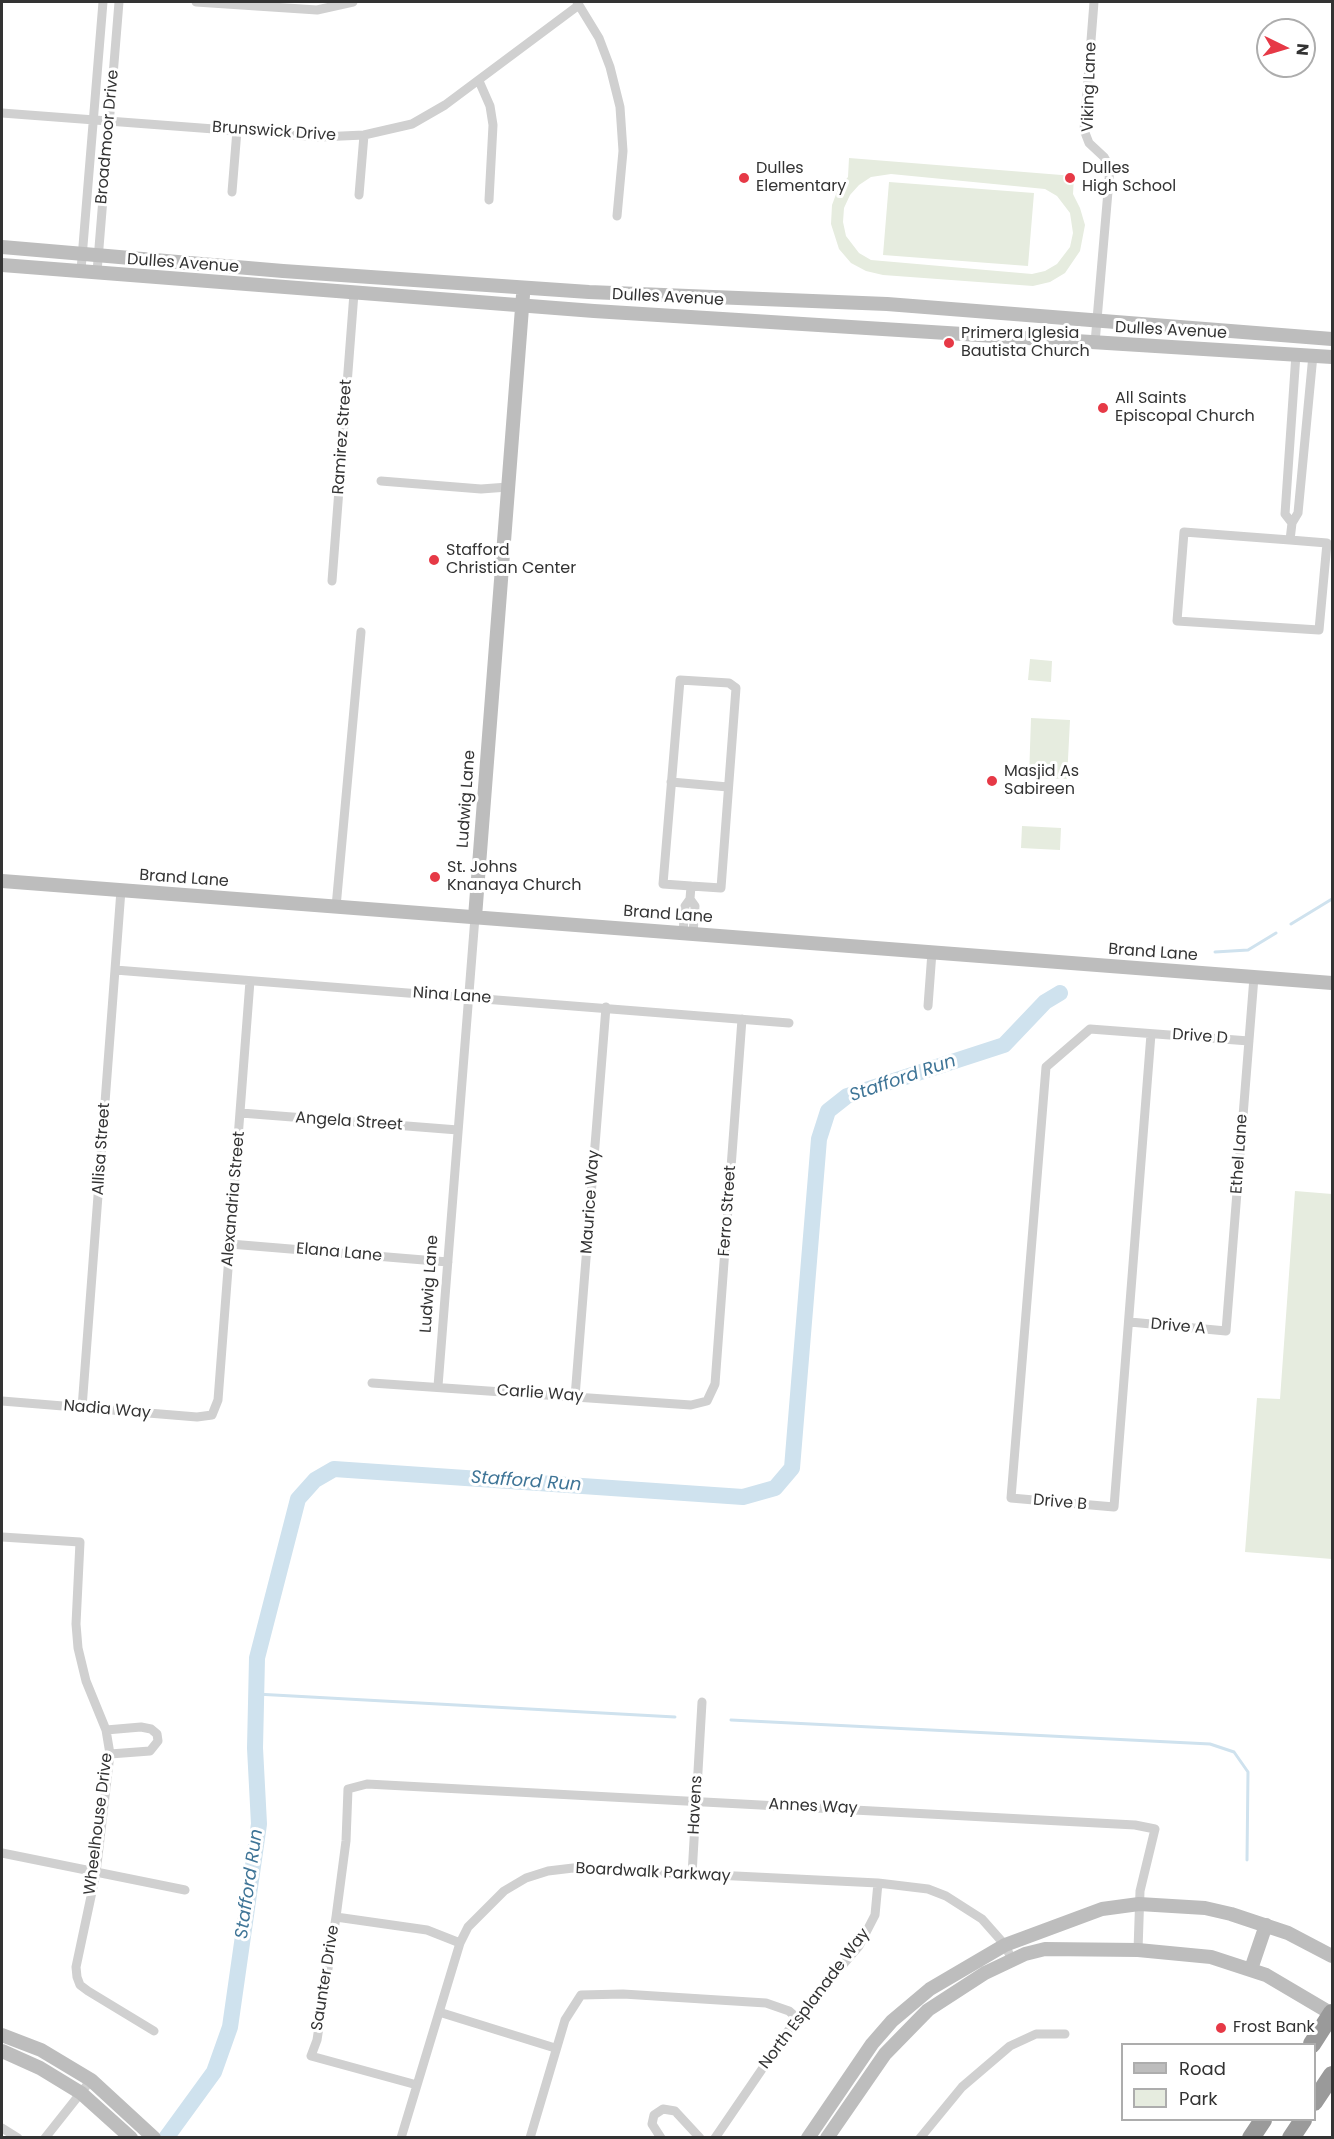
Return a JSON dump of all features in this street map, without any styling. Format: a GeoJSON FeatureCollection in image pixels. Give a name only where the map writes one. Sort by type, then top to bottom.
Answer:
{"type":"FeatureCollection","features":[{"type":"Feature","properties":{"kind":"highway"},"geometry":{"type":"LineString","coordinates":[[1313,2043],[1332,2014]]}},
{"type":"Feature","properties":{"kind":"highway"},"geometry":{"type":"LineString","coordinates":[[1316,2099],[1332,2075]]}},
{"type":"Feature","properties":{"kind":"highway"},"geometry":{"type":"LineString","coordinates":[[1251,2138],[1262,2121]]}},
{"type":"Feature","properties":{"kind":"highway"},"geometry":{"type":"LineString","coordinates":[[1291,2138],[1302,2121]]}},
{"type":"Feature","properties":{"kind":"street","name":"Broadmoor Drive"},"geometry":{"type":"LineString","coordinates":[[81,270],[103,2]]}},
{"type":"Feature","properties":{"kind":"street","name":"Broadmoor Drive"},"geometry":{"type":"LineString","coordinates":[[97,272],[119,2]]}},
{"type":"Feature","properties":{"kind":"street"},"geometry":{"type":"LineString","coordinates":[[196,2],[317,10],[353,2]]}},
{"type":"Feature","properties":{"kind":"street","name":"Viking Lane"},"geometry":{"type":"LineString","coordinates":[[1094,2],[1084,130],[1089,143],[1104,157],[1110,168],[1095,343]]}},
{"type":"Feature","properties":{"kind":"street","name":"Brunswick Drive"},"geometry":{"type":"LineString","coordinates":[[2,113],[320,137],[364,135],[412,124],[445,105],[578,3]]}},
{"type":"Feature","properties":{"kind":"street"},"geometry":{"type":"LineString","coordinates":[[578,3],[599,38],[610,67],[620,107],[623,151],[616,216]]}},
{"type":"Feature","properties":{"kind":"street"},"geometry":{"type":"LineString","coordinates":[[479,81],[490,106],[493,125],[489,200]]}},
{"type":"Feature","properties":{"kind":"street"},"geometry":{"type":"LineString","coordinates":[[232,192],[237,130]]}},
{"type":"Feature","properties":{"kind":"street"},"geometry":{"type":"LineString","coordinates":[[359,195],[364,135]]}},
{"type":"Feature","properties":{"kind":"street","name":"Dulles Avenue"},"geometry":{"type":"LineString","coordinates":[[2,247],[283,271],[622,294],[790,298],[1332,339]]}},
{"type":"Feature","properties":{"kind":"street","name":"Dulles Avenue"},"geometry":{"type":"LineString","coordinates":[[2,264],[282,288],[1332,357]]}},
{"type":"Feature","properties":{"kind":"street"},"geometry":{"type":"LineString","coordinates":[[282,288],[283,271]]}},
{"type":"Feature","properties":{"kind":"street","name":"Ludwig Lane"},"geometry":{"type":"LineString","coordinates":[[438,1386],[524,287]]}},
{"type":"Feature","properties":{"kind":"street","name":"Ramirez Street"},"geometry":{"type":"LineString","coordinates":[[332,581],[354,293]]}},
{"type":"Feature","properties":{"kind":"street"},"geometry":{"type":"LineString","coordinates":[[1292,523],[1284,514],[1296,354]]}},
{"type":"Feature","properties":{"kind":"street"},"geometry":{"type":"LineString","coordinates":[[1290,540],[1292,523],[1298,513],[1313,355]]}},
{"type":"Feature","properties":{"kind":"street"},"geometry":{"type":"LineString","coordinates":[[381,481],[481,489],[508,486]]}},
{"type":"Feature","properties":{"kind":"street"},"geometry":{"type":"LineString","coordinates":[[1184,532],[1290,540],[1327,543],[1319,630],[1177,621],[1184,532]]}},
{"type":"Feature","properties":{"kind":"street"},"geometry":{"type":"LineString","coordinates":[[336,907],[361,632]]}},
{"type":"Feature","properties":{"kind":"street"},"geometry":{"type":"LineString","coordinates":[[680,680],[729,683],[736,688],[728,787],[721,888],[663,884],[680,680]]}},
{"type":"Feature","properties":{"kind":"street"},"geometry":{"type":"LineString","coordinates":[[671,782],[728,787]]}},
{"type":"Feature","properties":{"kind":"street","name":"Brand Lane"},"geometry":{"type":"LineString","coordinates":[[2,881],[1332,983]]}},
{"type":"Feature","properties":{"kind":"street"},"geometry":{"type":"LineString","coordinates":[[688,934],[685,906],[690,899],[691,886]]}},
{"type":"Feature","properties":{"kind":"street","name":"Allisa Street"},"geometry":{"type":"LineString","coordinates":[[82,1408],[121,890]]}},
{"type":"Feature","properties":{"kind":"street"},"geometry":{"type":"LineString","coordinates":[[928,1006],[932,952]]}},
{"type":"Feature","properties":{"kind":"street","name":"Nina Lane"},"geometry":{"type":"LineString","coordinates":[[115,970],[789,1023]]}},
{"type":"Feature","properties":{"kind":"street","name":"Ethel Lane"},"geometry":{"type":"LineString","coordinates":[[1226,1331],[1254,977]]}},
{"type":"Feature","properties":{"kind":"street","name":"Alexandria Street"},"geometry":{"type":"LineString","coordinates":[[212,1415],[218,1400],[250,981]]}},
{"type":"Feature","properties":{"kind":"street","name":"Maurice Way"},"geometry":{"type":"LineString","coordinates":[[575,1396],[606,1007]]}},
{"type":"Feature","properties":{"kind":"street","name":"Ferro Street"},"geometry":{"type":"LineString","coordinates":[[707,1401],[715,1384],[742,1019]]}},
{"type":"Feature","properties":{"kind":"street","name":"Drive B"},"geometry":{"type":"LineString","coordinates":[[1090,1029],[1151,1034],[1114,1508],[1011,1498],[1046,1067],[1090,1029]]}},
{"type":"Feature","properties":{"kind":"street","name":"Drive D"},"geometry":{"type":"LineString","coordinates":[[1151,1034],[1248,1041]]}},
{"type":"Feature","properties":{"kind":"street","name":"Angela Street"},"geometry":{"type":"LineString","coordinates":[[241,1113],[458,1130]]}},
{"type":"Feature","properties":{"kind":"street","name":"Elana Lane"},"geometry":{"type":"LineString","coordinates":[[230,1244],[448,1262]]}},
{"type":"Feature","properties":{"kind":"street","name":"Drive A"},"geometry":{"type":"LineString","coordinates":[[1130,1322],[1226,1331]]}},
{"type":"Feature","properties":{"kind":"street","name":"Carlie Way"},"geometry":{"type":"LineString","coordinates":[[372,1383],[691,1405],[707,1401]]}},
{"type":"Feature","properties":{"kind":"street","name":"Nadia Way"},"geometry":{"type":"LineString","coordinates":[[2,1401],[197,1417],[212,1415]]}},
{"type":"Feature","properties":{"kind":"street","name":"Wheelhouse Drive"},"geometry":{"type":"LineString","coordinates":[[2,1537],[80,1542],[78,1648],[86,1681],[106,1730],[110,1754],[96,1873],[76,1967],[77,1977],[80,1985],[88,1991],[154,2031]]}},
{"type":"Feature","properties":{"kind":"street","name":"Havens"},"geometry":{"type":"LineString","coordinates":[[692,1875],[702,1702]]}},
{"type":"Feature","properties":{"kind":"street"},"geometry":{"type":"LineString","coordinates":[[106,1730],[141,1727],[151,1729],[157,1734],[158,1741],[150,1751],[110,1754]]}},
{"type":"Feature","properties":{"kind":"street","name":"Annes Way"},"geometry":{"type":"LineString","coordinates":[[348,1789],[367,1784],[1123,1824],[1155,1829],[1139,1904],[1138,1950]]}},
{"type":"Feature","properties":{"kind":"street","name":"Saunter Drive"},"geometry":{"type":"LineString","coordinates":[[348,1789],[346,1842],[336,1917],[317,2040],[311,2056],[417,2085]]}},
{"type":"Feature","properties":{"kind":"street"},"geometry":{"type":"LineString","coordinates":[[2,1853],[185,1890]]}},
{"type":"Feature","properties":{"kind":"street","name":"Boardwalk Parkway"},"geometry":{"type":"LineString","coordinates":[[401,2138],[460,1943],[476,1918],[504,1891],[526,1878],[548,1871],[573,1868],[878,1884],[928,1889],[946,1896],[982,1919],[1005,1945],[1012,1960]]}},
{"type":"Feature","properties":{"kind":"street","name":"North Esplanade Way"},"geometry":{"type":"LineString","coordinates":[[715,2138],[797,2019],[859,1946],[875,1915],[878,1884]]}},
{"type":"Feature","properties":{"kind":"street"},"geometry":{"type":"LineString","coordinates":[[808,2138],[857,2064],[892,2021],[930,1989],[1005,1945],[1102,1909],[1139,1904],[1205,1908],[1266,1925],[1332,1956]]}},
{"type":"Feature","properties":{"kind":"street"},"geometry":{"type":"LineString","coordinates":[[336,1917],[427,1930],[460,1943]]}},
{"type":"Feature","properties":{"kind":"street"},"geometry":{"type":"LineString","coordinates":[[1251,1969],[1266,1925]]}},
{"type":"Feature","properties":{"kind":"street"},"geometry":{"type":"LineString","coordinates":[[817,2125],[831,2136],[867,2077],[905,2031],[953,1992],[1012,1960],[1045,1949],[1138,1950],[1211,1957],[1251,1969],[1290,1986],[1332,2014]]}},
{"type":"Feature","properties":{"kind":"street"},"geometry":{"type":"LineString","coordinates":[[530,2138],[564,2020],[581,1995],[623,1994],[766,2003],[789,2011],[797,2019]]}},
{"type":"Feature","properties":{"kind":"street"},"geometry":{"type":"LineString","coordinates":[[439,2012],[555,2048]]}},
{"type":"Feature","properties":{"kind":"street"},"geometry":{"type":"LineString","coordinates":[[926,2136],[962,2087],[1010,2046],[1036,2034],[1065,2034]]}},
{"type":"Feature","properties":{"kind":"street"},"geometry":{"type":"LineString","coordinates":[[2,2035],[41,2050],[91,2080],[153,2138]]}},
{"type":"Feature","properties":{"kind":"street"},"geometry":{"type":"LineString","coordinates":[[2,2051],[40,2068],[81,2093],[131,2138]]}},
{"type":"Feature","properties":{"kind":"street"},"geometry":{"type":"LineString","coordinates":[[45,2138],[91,2080]]}},
{"type":"Feature","properties":{"kind":"street"},"geometry":{"type":"LineString","coordinates":[[661,2138],[652,2124],[654,2115],[663,2109],[675,2111],[700,2138]]}},
{"type":"Feature","properties":{"kind":"street"},"geometry":{"type":"LineString","coordinates":[[2,2128],[18,2138]]}},
{"type":"Feature","properties":{"kind":"green space"},"geometry":{"type":"Polygon","coordinates":[[[849,158],[1074,176],[1073,194],[1085,225],[1080,251],[1065,273],[1050,282],[1033,286],[883,275],[866,271],[851,263],[839,249],[831,224],[832,205],[838,189],[848,177],[849,158]],[[891,174],[871,177],[850,195],[844,208],[843,222],[846,236],[859,253],[871,260],[1032,274],[1045,271],[1057,264],[1070,247],[1073,233],[1070,213],[1057,196],[1045,189],[891,174]]]}},
{"type":"Feature","properties":{"kind":"green space"},"geometry":{"type":"Polygon","coordinates":[[[889,182],[1034,193],[1028,266],[883,255],[889,182]]]}},
{"type":"Feature","properties":{"kind":"green space"},"geometry":{"type":"Polygon","coordinates":[[[1030,659],[1052,661],[1051,682],[1028,680],[1030,659]]]}},
{"type":"Feature","properties":{"kind":"green space"},"geometry":{"type":"Polygon","coordinates":[[[1031,718],[1070,720],[1067,779],[1029,778],[1031,718]]]}},
{"type":"Feature","properties":{"kind":"green space"},"geometry":{"type":"Polygon","coordinates":[[[1022,826],[1061,828],[1060,850],[1021,848],[1022,826]]]}},
{"type":"Feature","properties":{"kind":"green space"},"geometry":{"type":"Polygon","coordinates":[[[1295,1191],[1332,1194],[1332,1559],[1245,1552],[1257,1398],[1280,1399],[1295,1191]]]}},
{"type":"Feature","properties":{"kind":"waterway","name":"Stafford Run"},"geometry":{"type":"LineString","coordinates":[[1291,924],[1332,899]]}},
{"type":"Feature","properties":{"kind":"waterway","name":"Stafford Run"},"geometry":{"type":"LineString","coordinates":[[1215,952],[1248,950],[1276,933]]}},
{"type":"Feature","properties":{"kind":"waterway","name":"Stafford Run"},"geometry":{"type":"LineString","coordinates":[[166,2138],[214,2072],[230,2027],[259,1824],[255,1748],[257,1658],[298,1499],[315,1480],[334,1469],[743,1497],[775,1488],[792,1468],[819,1139],[828,1111],[847,1096],[1004,1045],[1045,1002],[1060,993]]}},
{"type":"Feature","properties":{"kind":"waterway"},"geometry":{"type":"LineString","coordinates":[[256,1694],[675,1717]]}},
{"type":"Feature","properties":{"kind":"waterway"},"geometry":{"type":"LineString","coordinates":[[731,1720],[1210,1744],[1234,1752],[1248,1772],[1247,1860]]}},
{"type":"Feature","properties":{"kind":"place","name":"Dulles Elementary"},"geometry":{"type":"Point","coordinates":[744,178]}},
{"type":"Feature","properties":{"kind":"place","name":"Dulles High School"},"geometry":{"type":"Point","coordinates":[1070,178]}},
{"type":"Feature","properties":{"kind":"place","name":"Primera Iglesia Bautista Church"},"geometry":{"type":"Point","coordinates":[949,343]}},
{"type":"Feature","properties":{"kind":"place","name":"All Saints Episcopal Church"},"geometry":{"type":"Point","coordinates":[1103,408]}},
{"type":"Feature","properties":{"kind":"place","name":"Stafford Christian Center"},"geometry":{"type":"Point","coordinates":[434,560]}},
{"type":"Feature","properties":{"kind":"place","name":"Masjid As Sabireen"},"geometry":{"type":"Point","coordinates":[992,781]}},
{"type":"Feature","properties":{"kind":"place","name":"St. Johns Knanaya Church"},"geometry":{"type":"Point","coordinates":[435,877]}},
{"type":"Feature","properties":{"kind":"place","name":"Frost Bank"},"geometry":{"type":"Point","coordinates":[1221,2028]}}]}
